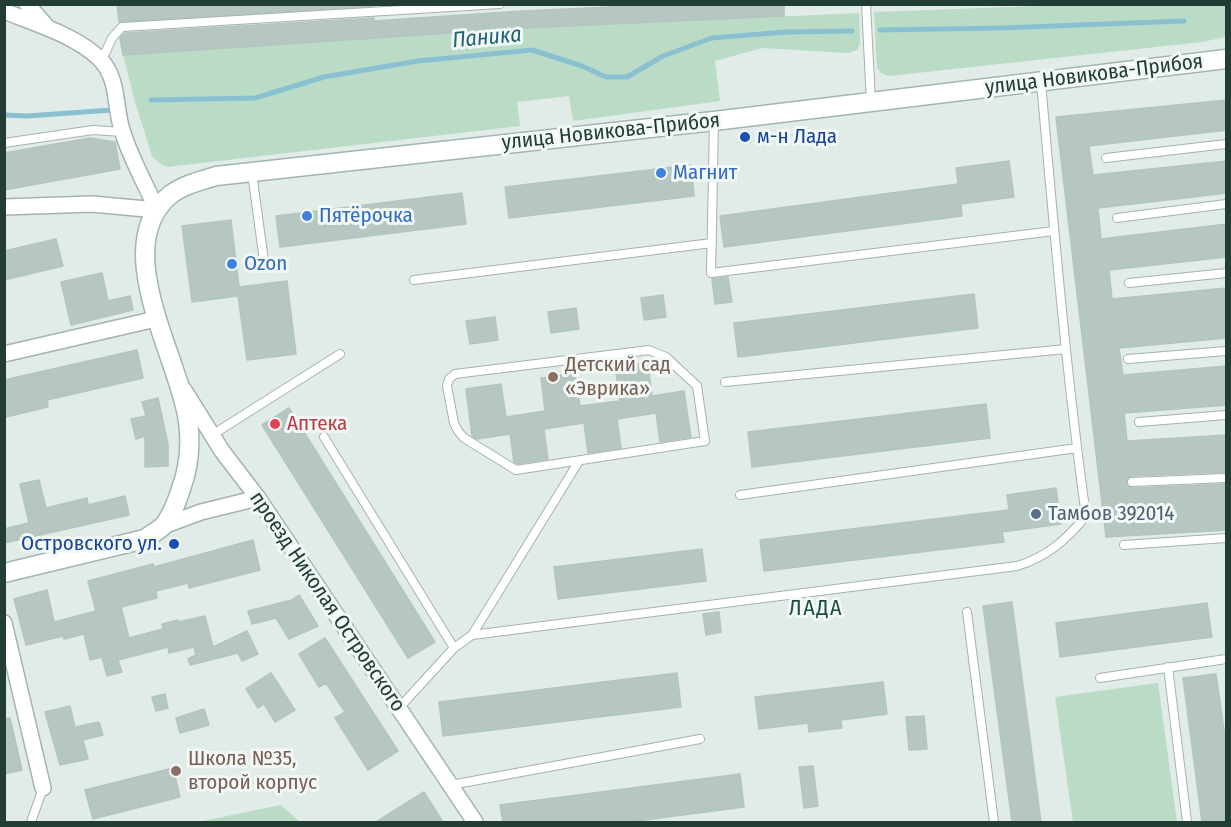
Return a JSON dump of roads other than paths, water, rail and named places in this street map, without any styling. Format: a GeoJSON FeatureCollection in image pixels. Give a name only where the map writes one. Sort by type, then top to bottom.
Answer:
{"type":"FeatureCollection","features":[{"type":"Feature","properties":{"kind":"street"},"geometry":{"type":"LineString","coordinates":[[27,4],[49,29]]}},
{"type":"Feature","properties":{"kind":"street"},"geometry":{"type":"LineString","coordinates":[[4,11],[49,29],[90,51],[102,61],[112,78],[118,100],[122,132],[157,210],[148,231],[144,267],[156,319],[179,381],[188,421],[189,451],[186,477],[177,501],[163,526]]}},
{"type":"Feature","properties":{"kind":"street","name":"улица Новикова-Прибоя"},"geometry":{"type":"LineString","coordinates":[[157,210],[169,196],[183,187],[216,176],[714,121],[1227,59]]}},
{"type":"Feature","properties":{"kind":"street"},"geometry":{"type":"LineString","coordinates":[[4,207],[92,204],[157,210]]}},
{"type":"Feature","properties":{"kind":"street"},"geometry":{"type":"LineString","coordinates":[[4,354],[156,319]]}},
{"type":"Feature","properties":{"kind":"street","name":"проезд Николая Островского"},"geometry":{"type":"LineString","coordinates":[[179,381],[212,435],[258,498],[476,822]]}},
{"type":"Feature","properties":{"kind":"street"},"geometry":{"type":"LineString","coordinates":[[4,573],[145,539],[163,526],[201,512],[258,498]]}},
{"type":"Feature","properties":{"kind":"street"},"geometry":{"type":"LineString","coordinates":[[4,623],[43,788]]}},
{"type":"Feature","properties":{"kind":"lane"},"geometry":{"type":"LineString","coordinates":[[102,61],[112,38],[122,27],[500,4]]}},
{"type":"Feature","properties":{"kind":"lane"},"geometry":{"type":"LineString","coordinates":[[866,4],[871,102]]}},
{"type":"Feature","properties":{"kind":"lane"},"geometry":{"type":"LineString","coordinates":[[472,635],[1025,564],[1044,555],[1068,538],[1086,516],[1066,349],[1040,81]]}},
{"type":"Feature","properties":{"kind":"lane"},"geometry":{"type":"LineString","coordinates":[[714,121],[711,273],[1054,231]]}},
{"type":"Feature","properties":{"kind":"lane"},"geometry":{"type":"LineString","coordinates":[[4,143],[93,130],[122,132]]}},
{"type":"Feature","properties":{"kind":"lane"},"geometry":{"type":"LineString","coordinates":[[1106,158],[1227,144]]}},
{"type":"Feature","properties":{"kind":"lane"},"geometry":{"type":"LineString","coordinates":[[251,172],[264,261]]}},
{"type":"Feature","properties":{"kind":"lane"},"geometry":{"type":"LineString","coordinates":[[1117,218],[1227,204]]}},
{"type":"Feature","properties":{"kind":"lane"},"geometry":{"type":"LineString","coordinates":[[414,280],[712,243]]}},
{"type":"Feature","properties":{"kind":"lane"},"geometry":{"type":"LineString","coordinates":[[1129,283],[1227,273]]}},
{"type":"Feature","properties":{"kind":"lane"},"geometry":{"type":"LineString","coordinates":[[725,382],[1066,349]]}},
{"type":"Feature","properties":{"kind":"lane"},"geometry":{"type":"LineString","coordinates":[[399,708],[454,648],[472,635],[579,461],[705,441],[697,386],[666,357],[649,350],[455,374],[449,380],[447,386],[454,423],[464,438],[516,470],[579,461]]}},
{"type":"Feature","properties":{"kind":"lane"},"geometry":{"type":"LineString","coordinates":[[1128,359],[1227,351]]}},
{"type":"Feature","properties":{"kind":"lane"},"geometry":{"type":"LineString","coordinates":[[212,435],[340,354]]}},
{"type":"Feature","properties":{"kind":"lane"},"geometry":{"type":"LineString","coordinates":[[1139,423],[1227,415]]}},
{"type":"Feature","properties":{"kind":"lane"},"geometry":{"type":"LineString","coordinates":[[324,437],[454,648]]}},
{"type":"Feature","properties":{"kind":"lane"},"geometry":{"type":"LineString","coordinates":[[740,495],[1077,448]]}},
{"type":"Feature","properties":{"kind":"lane"},"geometry":{"type":"LineString","coordinates":[[1132,482],[1227,477]]}},
{"type":"Feature","properties":{"kind":"lane"},"geometry":{"type":"LineString","coordinates":[[1124,545],[1227,538]]}},
{"type":"Feature","properties":{"kind":"lane"},"geometry":{"type":"LineString","coordinates":[[967,612],[994,822]]}},
{"type":"Feature","properties":{"kind":"lane"},"geometry":{"type":"LineString","coordinates":[[1100,678],[1227,659]]}},
{"type":"Feature","properties":{"kind":"lane"},"geometry":{"type":"LineString","coordinates":[[1168,667],[1187,822]]}},
{"type":"Feature","properties":{"kind":"lane"},"geometry":{"type":"LineString","coordinates":[[452,785],[700,739]]}},
{"type":"Feature","properties":{"kind":"lane"},"geometry":{"type":"LineString","coordinates":[[31,822],[43,788]]}},
{"type":"Feature","properties":{"kind":"waterway","name":"Паника"},"geometry":{"type":"LineString","coordinates":[[880,30],[1184,21]]}},
{"type":"Feature","properties":{"kind":"waterway","name":"Паника"},"geometry":{"type":"LineString","coordinates":[[151,100],[255,98],[324,77],[418,61],[532,50],[582,66],[606,77],[627,77],[663,56],[712,38],[786,32],[852,31]]}},
{"type":"Feature","properties":{"kind":"waterway","name":"Паника"},"geometry":{"type":"LineString","coordinates":[[4,115],[27,116],[112,110]]}},
{"type":"Feature","properties":{"kind":"place","name":"м-н Лада"},"geometry":{"type":"Point","coordinates":[745,137]}},
{"type":"Feature","properties":{"kind":"place","name":"Магнит"},"geometry":{"type":"Point","coordinates":[661,173]}},
{"type":"Feature","properties":{"kind":"place","name":"Пятёрочка"},"geometry":{"type":"Point","coordinates":[307,216]}},
{"type":"Feature","properties":{"kind":"place","name":"Ozon"},"geometry":{"type":"Point","coordinates":[232,264]}},
{"type":"Feature","properties":{"kind":"place","name":"Детский сад «Эврика»"},"geometry":{"type":"Point","coordinates":[553,377]}},
{"type":"Feature","properties":{"kind":"place","name":"Аптека"},"geometry":{"type":"Point","coordinates":[275,424]}},
{"type":"Feature","properties":{"kind":"place","name":"Тамбов 392014"},"geometry":{"type":"Point","coordinates":[1036,514]}},
{"type":"Feature","properties":{"kind":"place","name":"Островского ул."},"geometry":{"type":"Point","coordinates":[174,544]}},
{"type":"Feature","properties":{"kind":"place","name":"Школа №35, второй корпус"},"geometry":{"type":"Point","coordinates":[176,771]}},
{"type":"Feature","properties":{"kind":"district","name":"ЛАДА"},"geometry":{"type":"Point","coordinates":[816,609]}}]}
